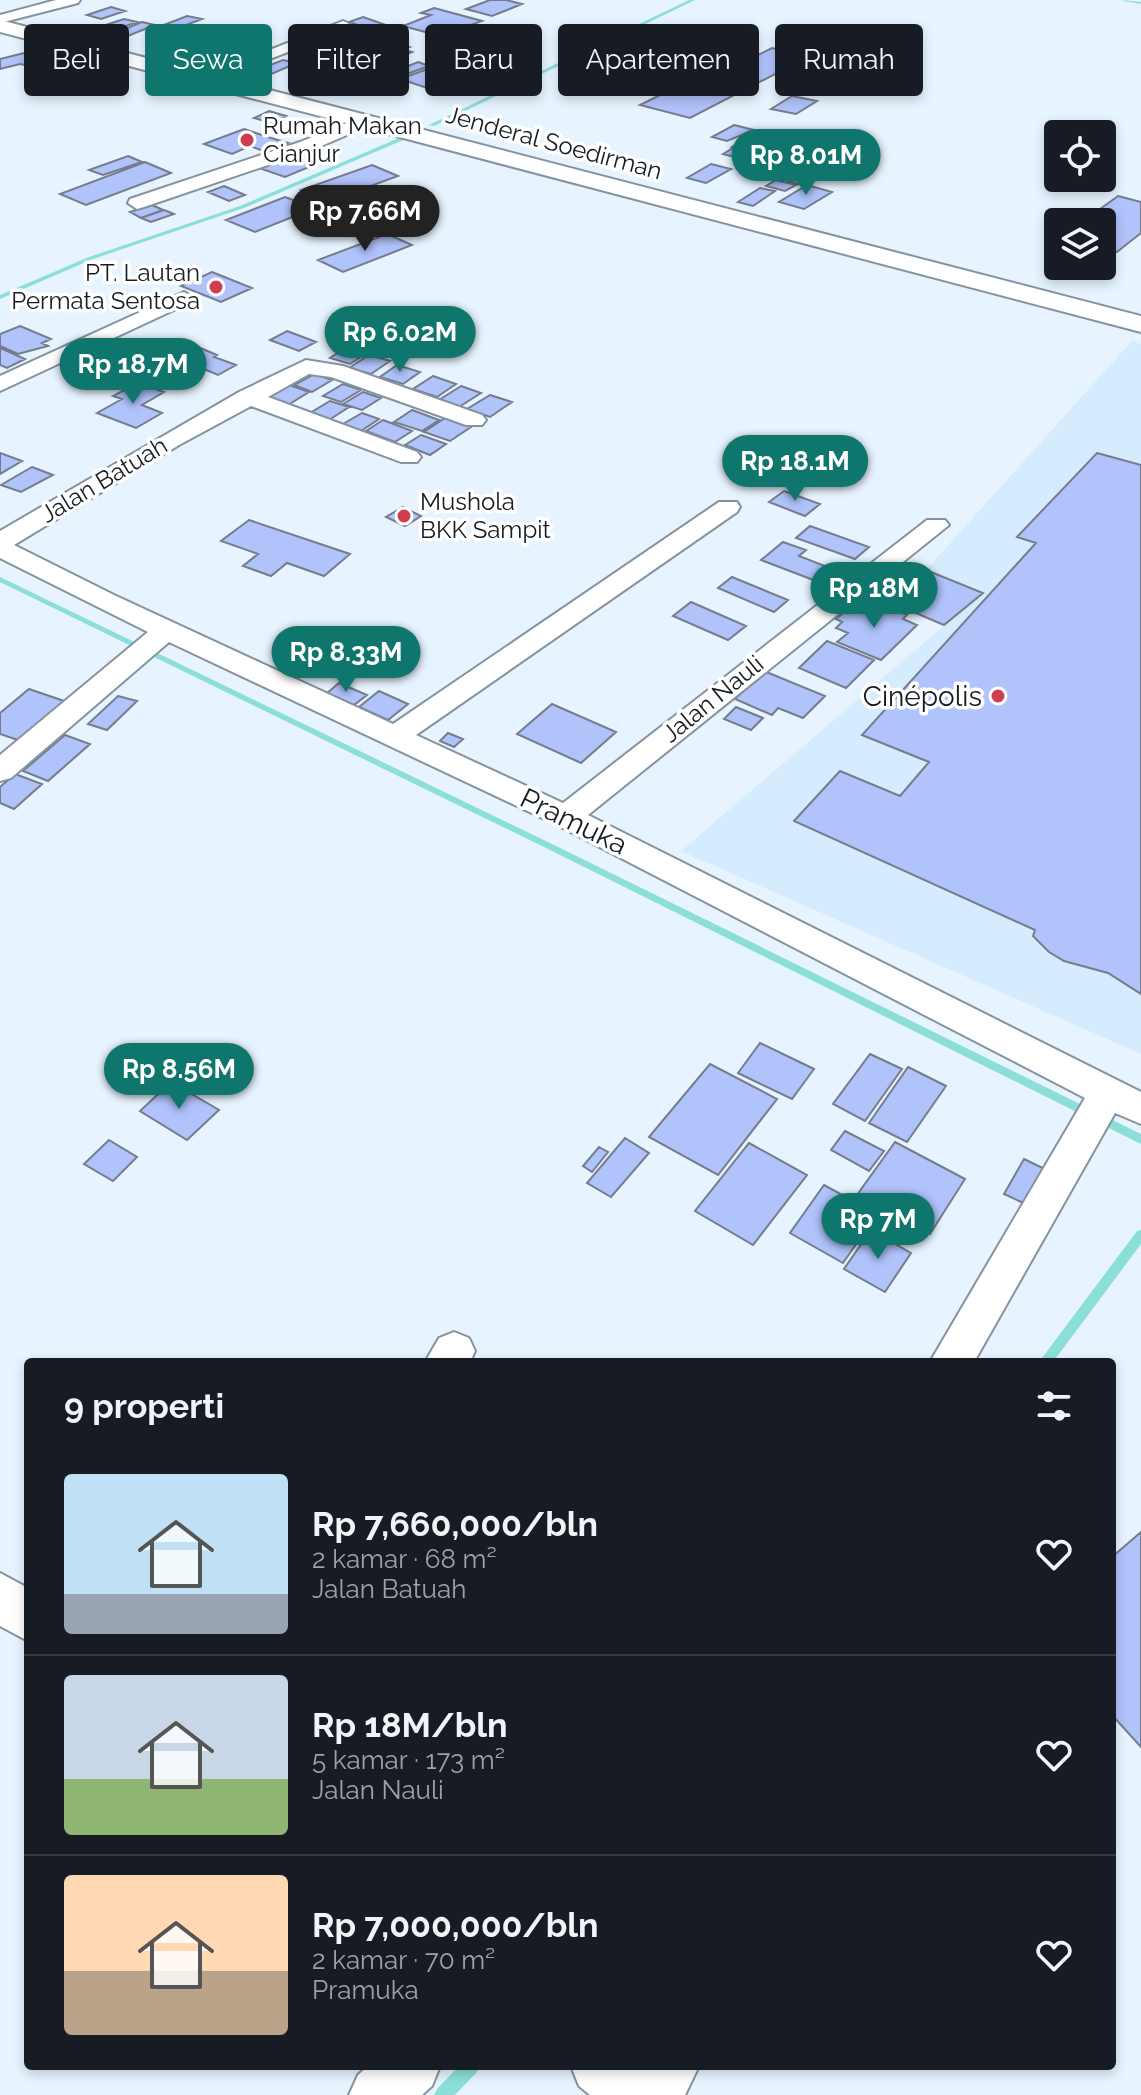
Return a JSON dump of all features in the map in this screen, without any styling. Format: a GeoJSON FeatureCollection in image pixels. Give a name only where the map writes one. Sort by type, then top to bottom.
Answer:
{"type":"FeatureCollection","features":[{"type":"Feature","properties":{"kind":"highway","name":"Jenderal Soedirman"},"geometry":{"type":"LineString","coordinates":[[1,21],[145,56]]}},
{"type":"Feature","properties":{"kind":"highway","name":"Jenderal Soedirman"},"geometry":{"type":"LineString","coordinates":[[1,21],[364,121],[1141,313]]}},
{"type":"Feature","properties":{"kind":"highway","name":"Jenderal Soedirman"},"geometry":{"type":"LineString","coordinates":[[272,89],[1141,324]]}},
{"type":"Feature","properties":{"kind":"street"},"geometry":{"type":"LineString","coordinates":[[1,21],[73,0]]}},
{"type":"Feature","properties":{"kind":"street"},"geometry":{"type":"LineString","coordinates":[[137,203],[294,150],[364,121]]}},
{"type":"Feature","properties":{"kind":"street"},"geometry":{"type":"LineString","coordinates":[[0,384],[184,298]]}},
{"type":"Feature","properties":{"kind":"street","name":"Jalan Batuah"},"geometry":{"type":"LineString","coordinates":[[0,542],[297,370],[321,367],[474,420]]}},
{"type":"Feature","properties":{"kind":"street"},"geometry":{"type":"LineString","coordinates":[[247,397],[409,457]]}},
{"type":"Feature","properties":{"kind":"street"},"geometry":{"type":"LineString","coordinates":[[397,735],[728,507]]}},
{"type":"Feature","properties":{"kind":"street","name":"Jalan Nauli"},"geometry":{"type":"LineString","coordinates":[[566,817],[870,574],[936,525]]}},
{"type":"Feature","properties":{"kind":"street","name":"Pramuka"},"geometry":{"type":"LineString","coordinates":[[0,548],[160,636],[397,735],[566,817],[1097,1109],[1141,1109]]}},
{"type":"Feature","properties":{"kind":"street"},"geometry":{"type":"LineString","coordinates":[[0,771],[160,636]]}},
{"type":"Feature","properties":{"kind":"street"},"geometry":{"type":"LineString","coordinates":[[953,1358],[1097,1109]]}},
{"type":"Feature","properties":{"kind":"street"},"geometry":{"type":"LineString","coordinates":[[0,1597],[24,1614]]}},
{"type":"Feature","properties":{"kind":"street"},"geometry":{"type":"LineString","coordinates":[[378,2095],[407,2070]]}},
{"type":"Feature","properties":{"kind":"street"},"geometry":{"type":"LineString","coordinates":[[604,2070],[637,2095]]}},
{"type":"Feature","properties":{"kind":"street"},"geometry":{"type":"LineString","coordinates":[[652,2095],[668,2070]]}},
{"type":"Feature","properties":{"kind":"shaded area"},"geometry":{"type":"Polygon","coordinates":[[[1132,341],[1141,344],[1141,1054],[681,851],[982,593],[926,570],[1132,341]]]}},
{"type":"Feature","properties":{"kind":"building"},"geometry":{"type":"Polygon","coordinates":[[[490,0],[522,4],[492,16],[466,9],[490,0]]]}},
{"type":"Feature","properties":{"kind":"building"},"geometry":{"type":"Polygon","coordinates":[[[111,7],[125,11],[101,19],[87,15],[111,7]]]}},
{"type":"Feature","properties":{"kind":"building"},"geometry":{"type":"Polygon","coordinates":[[[434,8],[482,21],[474,24],[425,24],[425,32],[409,28],[408,24],[431,15],[421,13],[434,8]]]}},
{"type":"Feature","properties":{"kind":"building"},"geometry":{"type":"Polygon","coordinates":[[[187,16],[202,19],[189,24],[166,24],[187,16]]]}},
{"type":"Feature","properties":{"kind":"building"},"geometry":{"type":"Polygon","coordinates":[[[363,17],[383,24],[355,24],[349,22],[363,17]]]}},
{"type":"Feature","properties":{"kind":"building"},"geometry":{"type":"Polygon","coordinates":[[[124,19],[137,22],[129,25],[108,24],[124,19]]]}},
{"type":"Feature","properties":{"kind":"building"},"geometry":{"type":"Polygon","coordinates":[[[142,22],[151,24],[145,24],[145,29],[129,36],[129,27],[142,22]]]}},
{"type":"Feature","properties":{"kind":"building"},"geometry":{"type":"Polygon","coordinates":[[[775,49],[775,74],[759,82],[759,54],[775,49]]]}},
{"type":"Feature","properties":{"kind":"building"},"geometry":{"type":"Polygon","coordinates":[[[24,53],[24,65],[0,69],[0,59],[24,53]]]}},
{"type":"Feature","properties":{"kind":"building"},"geometry":{"type":"Polygon","coordinates":[[[288,61],[288,67],[272,74],[272,64],[288,61]]]}},
{"type":"Feature","properties":{"kind":"building"},"geometry":{"type":"Polygon","coordinates":[[[418,62],[425,67],[409,73],[409,66],[418,62]]]}},
{"type":"Feature","properties":{"kind":"building"},"geometry":{"type":"Polygon","coordinates":[[[425,70],[425,87],[409,82],[409,76],[425,70]]]}},
{"type":"Feature","properties":{"kind":"building"},"geometry":{"type":"Polygon","coordinates":[[[658,96],[733,96],[690,118],[640,105],[658,96]]]}},
{"type":"Feature","properties":{"kind":"building"},"geometry":{"type":"Polygon","coordinates":[[[792,96],[817,101],[796,114],[771,109],[792,96]]]}},
{"type":"Feature","properties":{"kind":"building"},"geometry":{"type":"Polygon","coordinates":[[[269,111],[286,116],[271,123],[254,118],[269,111]]]}},
{"type":"Feature","properties":{"kind":"building"},"geometry":{"type":"Polygon","coordinates":[[[734,125],[754,130],[727,141],[712,137],[734,125]]]}},
{"type":"Feature","properties":{"kind":"building","name":"Rumah Makan Cianjur"},"geometry":{"type":"Polygon","coordinates":[[[244,129],[288,143],[266,152],[250,146],[232,154],[204,144],[244,129]]]}},
{"type":"Feature","properties":{"kind":"building"},"geometry":{"type":"Polygon","coordinates":[[[764,132],[786,138],[771,143],[753,138],[764,132]]]}},
{"type":"Feature","properties":{"kind":"building"},"geometry":{"type":"Polygon","coordinates":[[[739,142],[767,149],[759,154],[732,147],[739,142]]]}},
{"type":"Feature","properties":{"kind":"building"},"geometry":{"type":"Polygon","coordinates":[[[733,148],[756,154],[747,160],[723,154],[733,148]]]}},
{"type":"Feature","properties":{"kind":"building"},"geometry":{"type":"Polygon","coordinates":[[[301,150],[328,159],[285,177],[259,168],[301,150]]]}},
{"type":"Feature","properties":{"kind":"building"},"geometry":{"type":"Polygon","coordinates":[[[128,156],[142,162],[103,175],[89,170],[128,156]]]}},
{"type":"Feature","properties":{"kind":"building"},"geometry":{"type":"Polygon","coordinates":[[[145,162],[171,173],[86,205],[60,194],[145,162]]]}},
{"type":"Feature","properties":{"kind":"building"},"geometry":{"type":"Polygon","coordinates":[[[711,164],[731,169],[706,183],[687,178],[711,164]]]}},
{"type":"Feature","properties":{"kind":"building"},"geometry":{"type":"Polygon","coordinates":[[[372,165],[398,176],[327,202],[301,190],[372,165]]]}},
{"type":"Feature","properties":{"kind":"building"},"geometry":{"type":"Polygon","coordinates":[[[795,174],[816,179],[805,186],[788,181],[795,174]]]}},
{"type":"Feature","properties":{"kind":"building"},"geometry":{"type":"Polygon","coordinates":[[[776,180],[796,185],[785,191],[766,186],[776,180]]]}},
{"type":"Feature","properties":{"kind":"building"},"geometry":{"type":"Polygon","coordinates":[[[807,185],[832,192],[804,209],[779,202],[807,185]]]}},
{"type":"Feature","properties":{"kind":"building"},"geometry":{"type":"Polygon","coordinates":[[[224,186],[245,195],[229,201],[208,192],[224,186]]]}},
{"type":"Feature","properties":{"kind":"building"},"geometry":{"type":"Polygon","coordinates":[[[760,188],[775,191],[753,206],[738,202],[760,188]]]}},
{"type":"Feature","properties":{"kind":"building"},"geometry":{"type":"Polygon","coordinates":[[[1118,196],[1141,202],[1141,233],[1116,252],[1116,208],[1101,208],[1118,196]]]}},
{"type":"Feature","properties":{"kind":"building"},"geometry":{"type":"Polygon","coordinates":[[[285,197],[315,208],[255,232],[226,220],[285,197]]]}},
{"type":"Feature","properties":{"kind":"building"},"geometry":{"type":"Polygon","coordinates":[[[152,205],[163,210],[141,218],[130,212],[152,205]]]}},
{"type":"Feature","properties":{"kind":"building"},"geometry":{"type":"Polygon","coordinates":[[[164,210],[174,214],[151,222],[141,218],[164,210]]]}},
{"type":"Feature","properties":{"kind":"building"},"geometry":{"type":"Polygon","coordinates":[[[387,234],[412,245],[343,272],[318,260],[387,234]]]}},
{"type":"Feature","properties":{"kind":"building","name":"PT. Lautan Permata Sentosa"},"geometry":{"type":"Polygon","coordinates":[[[212,272],[252,288],[221,302],[181,286],[212,272]]]}},
{"type":"Feature","properties":{"kind":"building"},"geometry":{"type":"Polygon","coordinates":[[[20,326],[51,339],[42,343],[48,346],[18,354],[0,346],[0,334],[20,326]]]}},
{"type":"Feature","properties":{"kind":"building"},"geometry":{"type":"Polygon","coordinates":[[[287,331],[316,342],[299,351],[270,340],[287,331]]]}},
{"type":"Feature","properties":{"kind":"building"},"geometry":{"type":"Polygon","coordinates":[[[198,347],[236,365],[218,375],[177,358],[198,347]]]}},
{"type":"Feature","properties":{"kind":"building"},"geometry":{"type":"Polygon","coordinates":[[[347,347],[367,353],[350,364],[330,358],[347,347]]]}},
{"type":"Feature","properties":{"kind":"building"},"geometry":{"type":"Polygon","coordinates":[[[0,348],[25,359],[7,368],[0,365],[0,348]]]}},
{"type":"Feature","properties":{"kind":"building"},"geometry":{"type":"Polygon","coordinates":[[[369,355],[390,361],[371,374],[349,368],[369,355]]]}},
{"type":"Feature","properties":{"kind":"building"},"geometry":{"type":"Polygon","coordinates":[[[397,365],[420,372],[403,384],[380,377],[397,365]]]}},
{"type":"Feature","properties":{"kind":"building"},"geometry":{"type":"Polygon","coordinates":[[[314,374],[332,380],[312,392],[294,385],[314,374]]]}},
{"type":"Feature","properties":{"kind":"building"},"geometry":{"type":"Polygon","coordinates":[[[433,376],[456,384],[437,397],[413,389],[433,376]]]}},
{"type":"Feature","properties":{"kind":"building"},"geometry":{"type":"Polygon","coordinates":[[[137,383],[164,392],[142,405],[162,413],[136,428],[97,413],[122,399],[113,396],[137,383]]]}},
{"type":"Feature","properties":{"kind":"building"},"geometry":{"type":"Polygon","coordinates":[[[284,383],[309,392],[288,405],[263,395],[284,383]]]}},
{"type":"Feature","properties":{"kind":"building"},"geometry":{"type":"Polygon","coordinates":[[[343,384],[361,390],[341,402],[323,396],[343,384]]]}},
{"type":"Feature","properties":{"kind":"building"},"geometry":{"type":"Polygon","coordinates":[[[461,386],[481,393],[459,407],[439,400],[461,386]]]}},
{"type":"Feature","properties":{"kind":"building"},"geometry":{"type":"Polygon","coordinates":[[[363,392],[381,398],[362,410],[343,404],[363,392]]]}},
{"type":"Feature","properties":{"kind":"building"},"geometry":{"type":"Polygon","coordinates":[[[490,395],[512,402],[490,417],[467,409],[490,395]]]}},
{"type":"Feature","properties":{"kind":"building"},"geometry":{"type":"Polygon","coordinates":[[[330,401],[349,407],[329,420],[310,413],[330,401]]]}},
{"type":"Feature","properties":{"kind":"building"},"geometry":{"type":"Polygon","coordinates":[[[412,410],[439,420],[422,431],[394,422],[412,410]]]}},
{"type":"Feature","properties":{"kind":"building"},"geometry":{"type":"Polygon","coordinates":[[[362,413],[379,419],[361,431],[343,424],[362,413]]]}},
{"type":"Feature","properties":{"kind":"building"},"geometry":{"type":"Polygon","coordinates":[[[445,418],[471,427],[450,441],[424,432],[445,418]]]}},
{"type":"Feature","properties":{"kind":"building"},"geometry":{"type":"Polygon","coordinates":[[[383,420],[412,431],[395,442],[366,431],[383,420]]]}},
{"type":"Feature","properties":{"kind":"building"},"geometry":{"type":"Polygon","coordinates":[[[421,435],[446,444],[430,455],[405,445],[421,435]]]}},
{"type":"Feature","properties":{"kind":"building"},"geometry":{"type":"Polygon","coordinates":[[[0,453],[22,461],[0,474],[0,453]]]}},
{"type":"Feature","properties":{"kind":"building"},"geometry":{"type":"Polygon","coordinates":[[[1097,453],[1141,465],[1141,994],[1108,973],[1064,961],[1049,952],[1033,936],[1035,930],[794,821],[840,771],[900,796],[929,762],[862,735],[1036,543],[1017,537],[1097,453]]]}},
{"type":"Feature","properties":{"kind":"building"},"geometry":{"type":"Polygon","coordinates":[[[32,467],[53,475],[21,492],[1,485],[32,467]]]}},
{"type":"Feature","properties":{"kind":"building"},"geometry":{"type":"Polygon","coordinates":[[[784,491],[820,504],[805,516],[769,502],[784,491]]]}},
{"type":"Feature","properties":{"kind":"building","name":"Mushola BKK Sampit"},"geometry":{"type":"Polygon","coordinates":[[[403,507],[421,516],[405,526],[386,517],[403,507]]]}},
{"type":"Feature","properties":{"kind":"building"},"geometry":{"type":"Polygon","coordinates":[[[249,520],[350,554],[324,576],[287,563],[271,576],[243,566],[258,554],[221,541],[249,520]]]}},
{"type":"Feature","properties":{"kind":"building"},"geometry":{"type":"Polygon","coordinates":[[[810,526],[869,547],[855,559],[796,538],[810,526]]]}},
{"type":"Feature","properties":{"kind":"building"},"geometry":{"type":"Polygon","coordinates":[[[783,542],[806,550],[799,556],[830,568],[816,581],[761,560],[783,542]]]}},
{"type":"Feature","properties":{"kind":"building"},"geometry":{"type":"Polygon","coordinates":[[[914,564],[983,593],[944,625],[876,596],[914,564]]]}},
{"type":"Feature","properties":{"kind":"building"},"geometry":{"type":"Polygon","coordinates":[[[732,577],[788,600],[774,612],[718,588],[732,577]]]}},
{"type":"Feature","properties":{"kind":"building"},"geometry":{"type":"Polygon","coordinates":[[[691,602],[746,626],[728,640],[673,616],[691,602]]]}},
{"type":"Feature","properties":{"kind":"building"},"geometry":{"type":"Polygon","coordinates":[[[863,604],[883,612],[888,607],[907,615],[903,619],[917,625],[881,660],[837,642],[848,633],[836,628],[842,622],[836,619],[851,606],[858,609],[863,604]]]}},
{"type":"Feature","properties":{"kind":"building"},"geometry":{"type":"Polygon","coordinates":[[[827,641],[874,660],[846,688],[799,668],[827,641]]]}},
{"type":"Feature","properties":{"kind":"building"},"geometry":{"type":"Polygon","coordinates":[[[764,671],[825,696],[803,718],[778,708],[772,715],[735,699],[764,671]]]}},
{"type":"Feature","properties":{"kind":"building"},"geometry":{"type":"Polygon","coordinates":[[[339,683],[367,695],[354,705],[326,694],[339,683]]]}},
{"type":"Feature","properties":{"kind":"building"},"geometry":{"type":"Polygon","coordinates":[[[29,689],[64,701],[18,740],[0,734],[0,713],[29,689]]]}},
{"type":"Feature","properties":{"kind":"building"},"geometry":{"type":"Polygon","coordinates":[[[379,691],[408,704],[388,720],[359,707],[379,691]]]}},
{"type":"Feature","properties":{"kind":"building"},"geometry":{"type":"Polygon","coordinates":[[[118,696],[137,701],[107,730],[88,724],[118,696]]]}},
{"type":"Feature","properties":{"kind":"building"},"geometry":{"type":"Polygon","coordinates":[[[552,704],[616,732],[581,763],[517,734],[552,704]]]}},
{"type":"Feature","properties":{"kind":"building"},"geometry":{"type":"Polygon","coordinates":[[[736,707],[763,718],[751,730],[724,719],[736,707]]]}},
{"type":"Feature","properties":{"kind":"building"},"geometry":{"type":"Polygon","coordinates":[[[448,733],[463,739],[454,747],[440,741],[448,733]]]}},
{"type":"Feature","properties":{"kind":"building"},"geometry":{"type":"Polygon","coordinates":[[[65,735],[90,744],[48,781],[23,771],[65,735]]]}},
{"type":"Feature","properties":{"kind":"building"},"geometry":{"type":"Polygon","coordinates":[[[15,774],[42,784],[14,809],[0,803],[0,787],[15,774]]]}},
{"type":"Feature","properties":{"kind":"building"},"geometry":{"type":"Polygon","coordinates":[[[760,1043],[814,1069],[792,1099],[738,1073],[760,1043]]]}},
{"type":"Feature","properties":{"kind":"building"},"geometry":{"type":"Polygon","coordinates":[[[870,1054],[902,1069],[865,1121],[833,1104],[870,1054]]]}},
{"type":"Feature","properties":{"kind":"building"},"geometry":{"type":"Polygon","coordinates":[[[710,1064],[777,1099],[718,1175],[649,1137],[710,1064]]]}},
{"type":"Feature","properties":{"kind":"building"},"geometry":{"type":"Polygon","coordinates":[[[908,1067],[946,1086],[907,1142],[869,1123],[908,1067]]]}},
{"type":"Feature","properties":{"kind":"building"},"geometry":{"type":"Polygon","coordinates":[[[171,1082],[219,1110],[187,1140],[140,1111],[171,1082]]]}},
{"type":"Feature","properties":{"kind":"building"},"geometry":{"type":"Polygon","coordinates":[[[845,1131],[884,1151],[869,1171],[831,1150],[845,1131]]]}},
{"type":"Feature","properties":{"kind":"building"},"geometry":{"type":"Polygon","coordinates":[[[625,1138],[649,1153],[611,1197],[587,1183],[625,1138]]]}},
{"type":"Feature","properties":{"kind":"building"},"geometry":{"type":"Polygon","coordinates":[[[109,1140],[137,1157],[113,1181],[84,1164],[109,1140]]]}},
{"type":"Feature","properties":{"kind":"building"},"geometry":{"type":"Polygon","coordinates":[[[895,1142],[965,1179],[930,1234],[857,1195],[895,1142]]]}},
{"type":"Feature","properties":{"kind":"building"},"geometry":{"type":"Polygon","coordinates":[[[749,1143],[807,1175],[753,1245],[695,1211],[749,1143]]]}},
{"type":"Feature","properties":{"kind":"building"},"geometry":{"type":"Polygon","coordinates":[[[599,1147],[608,1152],[592,1172],[583,1166],[599,1147]]]}},
{"type":"Feature","properties":{"kind":"building"},"geometry":{"type":"Polygon","coordinates":[[[1024,1159],[1051,1172],[1032,1207],[1004,1194],[1024,1159]]]}},
{"type":"Feature","properties":{"kind":"building"},"geometry":{"type":"Polygon","coordinates":[[[824,1185],[877,1214],[843,1263],[790,1233],[824,1185]]]}},
{"type":"Feature","properties":{"kind":"building"},"geometry":{"type":"Polygon","coordinates":[[[871,1230],[911,1253],[885,1292],[844,1269],[871,1230]]]}},
{"type":"Feature","properties":{"kind":"building"},"geometry":{"type":"Polygon","coordinates":[[[1141,1532],[1141,1747],[1116,1719],[1116,1554],[1141,1532]]]}},
{"type":"Feature","properties":{"kind":"waterway"},"geometry":{"type":"LineString","coordinates":[[432,125],[693,0]]}},
{"type":"Feature","properties":{"kind":"waterway"},"geometry":{"type":"LineString","coordinates":[[1124,0],[1141,3]]}},
{"type":"Feature","properties":{"kind":"waterway"},"geometry":{"type":"LineString","coordinates":[[0,297],[91,258],[242,207],[406,137]]}},
{"type":"Feature","properties":{"kind":"waterway"},"geometry":{"type":"LineString","coordinates":[[0,579],[1141,1139]]}},
{"type":"Feature","properties":{"kind":"waterway"},"geometry":{"type":"LineString","coordinates":[[1048,1358],[1141,1235]]}},
{"type":"Feature","properties":{"kind":"waterway"},"geometry":{"type":"LineString","coordinates":[[443,2095],[467,2070]]}},
{"type":"Feature","properties":{"kind":"place","name":"Rumah Makan Cianjur"},"geometry":{"type":"Point","coordinates":[247,140]}},
{"type":"Feature","properties":{"kind":"place","name":"PT. Lautan Permata Sentosa"},"geometry":{"type":"Point","coordinates":[216,287]}},
{"type":"Feature","properties":{"kind":"place","name":"Mushola BKK Sampit"},"geometry":{"type":"Point","coordinates":[404,516]}},
{"type":"Feature","properties":{"kind":"place","name":"Cinépolis"},"geometry":{"type":"Point","coordinates":[998,696]}}]}
